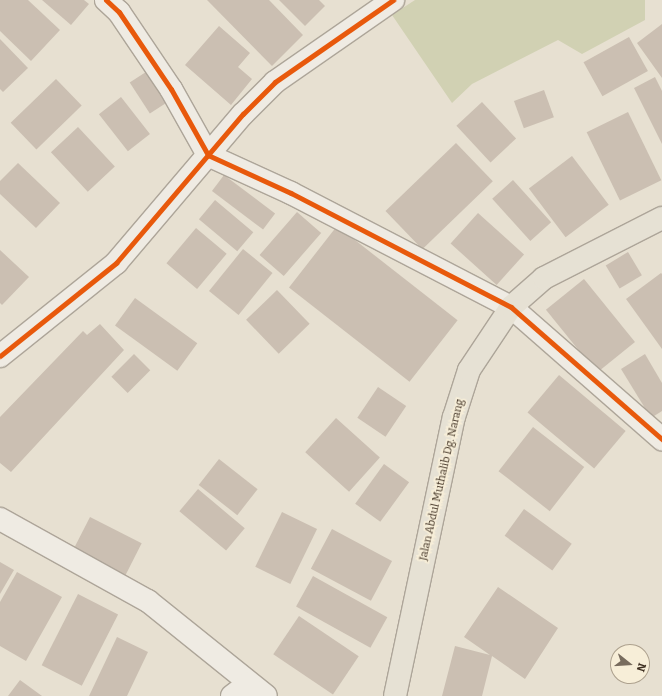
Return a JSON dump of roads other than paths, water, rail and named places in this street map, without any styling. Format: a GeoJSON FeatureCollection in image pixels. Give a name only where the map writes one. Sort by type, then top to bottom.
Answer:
{"type":"FeatureCollection","features":[{"type":"Feature","properties":{"kind":"main road","name":"Jalan Abdul Muthalib Dg. Narang"},"geometry":{"type":"LineString","coordinates":[[396,696],[454,417],[469,370],[511,307],[544,278],[662,218]]}},
{"type":"Feature","properties":{"kind":"street"},"geometry":{"type":"LineString","coordinates":[[106,0],[119,12],[171,89],[208,155],[291,193],[511,307],[662,439]]}},
{"type":"Feature","properties":{"kind":"street"},"geometry":{"type":"LineString","coordinates":[[0,356],[116,263],[208,155],[275,82],[393,0]]}},
{"type":"Feature","properties":{"kind":"street"},"geometry":{"type":"LineString","coordinates":[[0,519],[148,601],[266,696]]}},
{"type":"Feature","properties":{"kind":"street"},"geometry":{"type":"LineString","coordinates":[[232,696],[249,683]]}}]}
